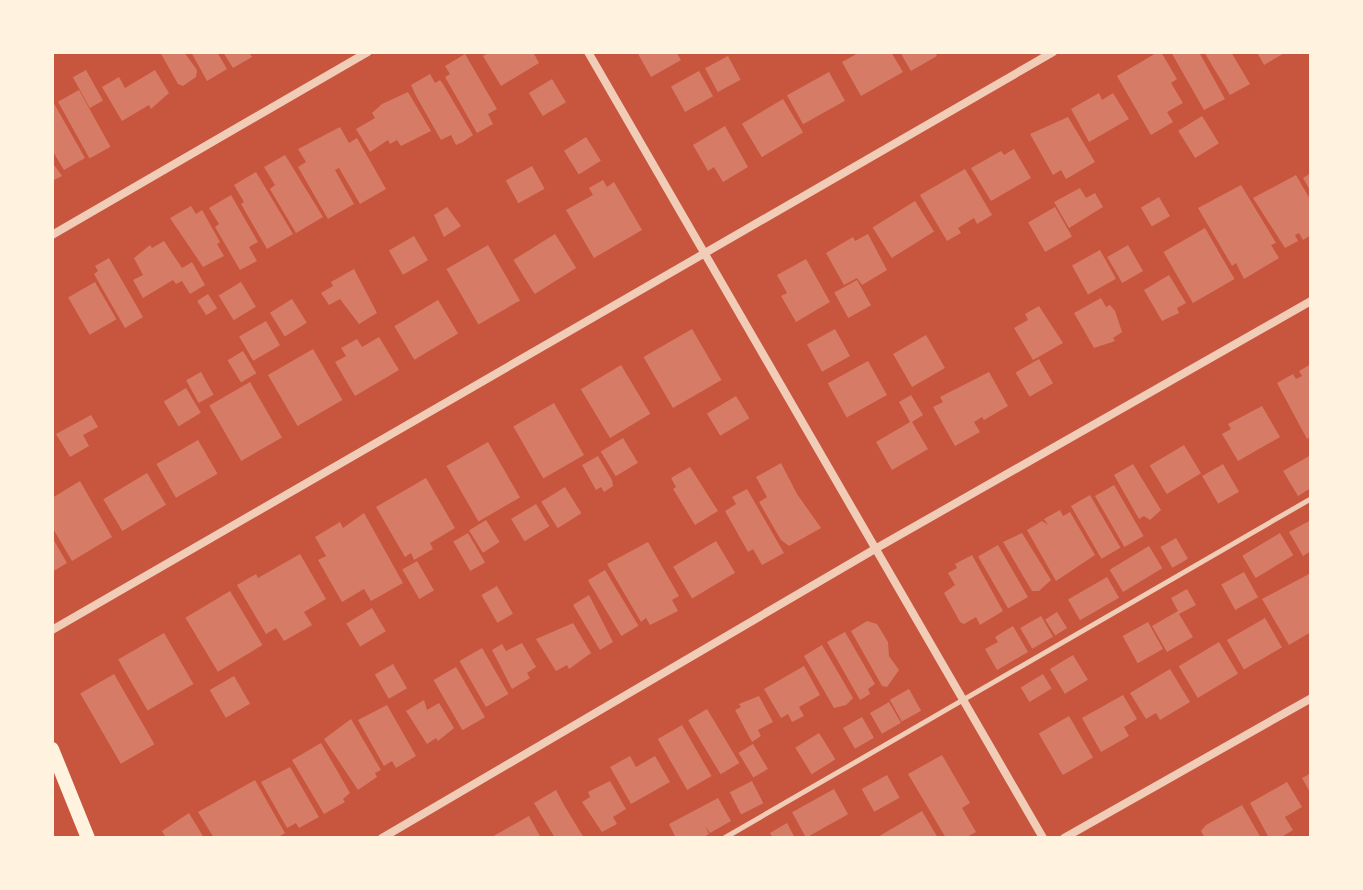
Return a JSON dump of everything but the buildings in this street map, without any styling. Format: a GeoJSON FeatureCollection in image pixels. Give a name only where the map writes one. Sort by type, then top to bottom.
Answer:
{"type":"FeatureCollection","features":[{"type":"Feature","properties":{"kind":"main road"},"geometry":{"type":"LineString","coordinates":[[52,749],[88,838]]}},
{"type":"Feature","properties":{"kind":"street"},"geometry":{"type":"LineString","coordinates":[[52,235],[368,52]]}},
{"type":"Feature","properties":{"kind":"street"},"geometry":{"type":"LineString","coordinates":[[588,52],[1043,838]]}},
{"type":"Feature","properties":{"kind":"street"},"geometry":{"type":"LineString","coordinates":[[52,630],[1053,52]]}},
{"type":"Feature","properties":{"kind":"street"},"geometry":{"type":"LineString","coordinates":[[382,838],[875,549],[1311,301]]}},
{"type":"Feature","properties":{"kind":"street"},"geometry":{"type":"LineString","coordinates":[[1064,838],[1311,698]]}},
{"type":"Feature","properties":{"kind":"lane"},"geometry":{"type":"LineString","coordinates":[[723,838],[1311,498]]}}]}
